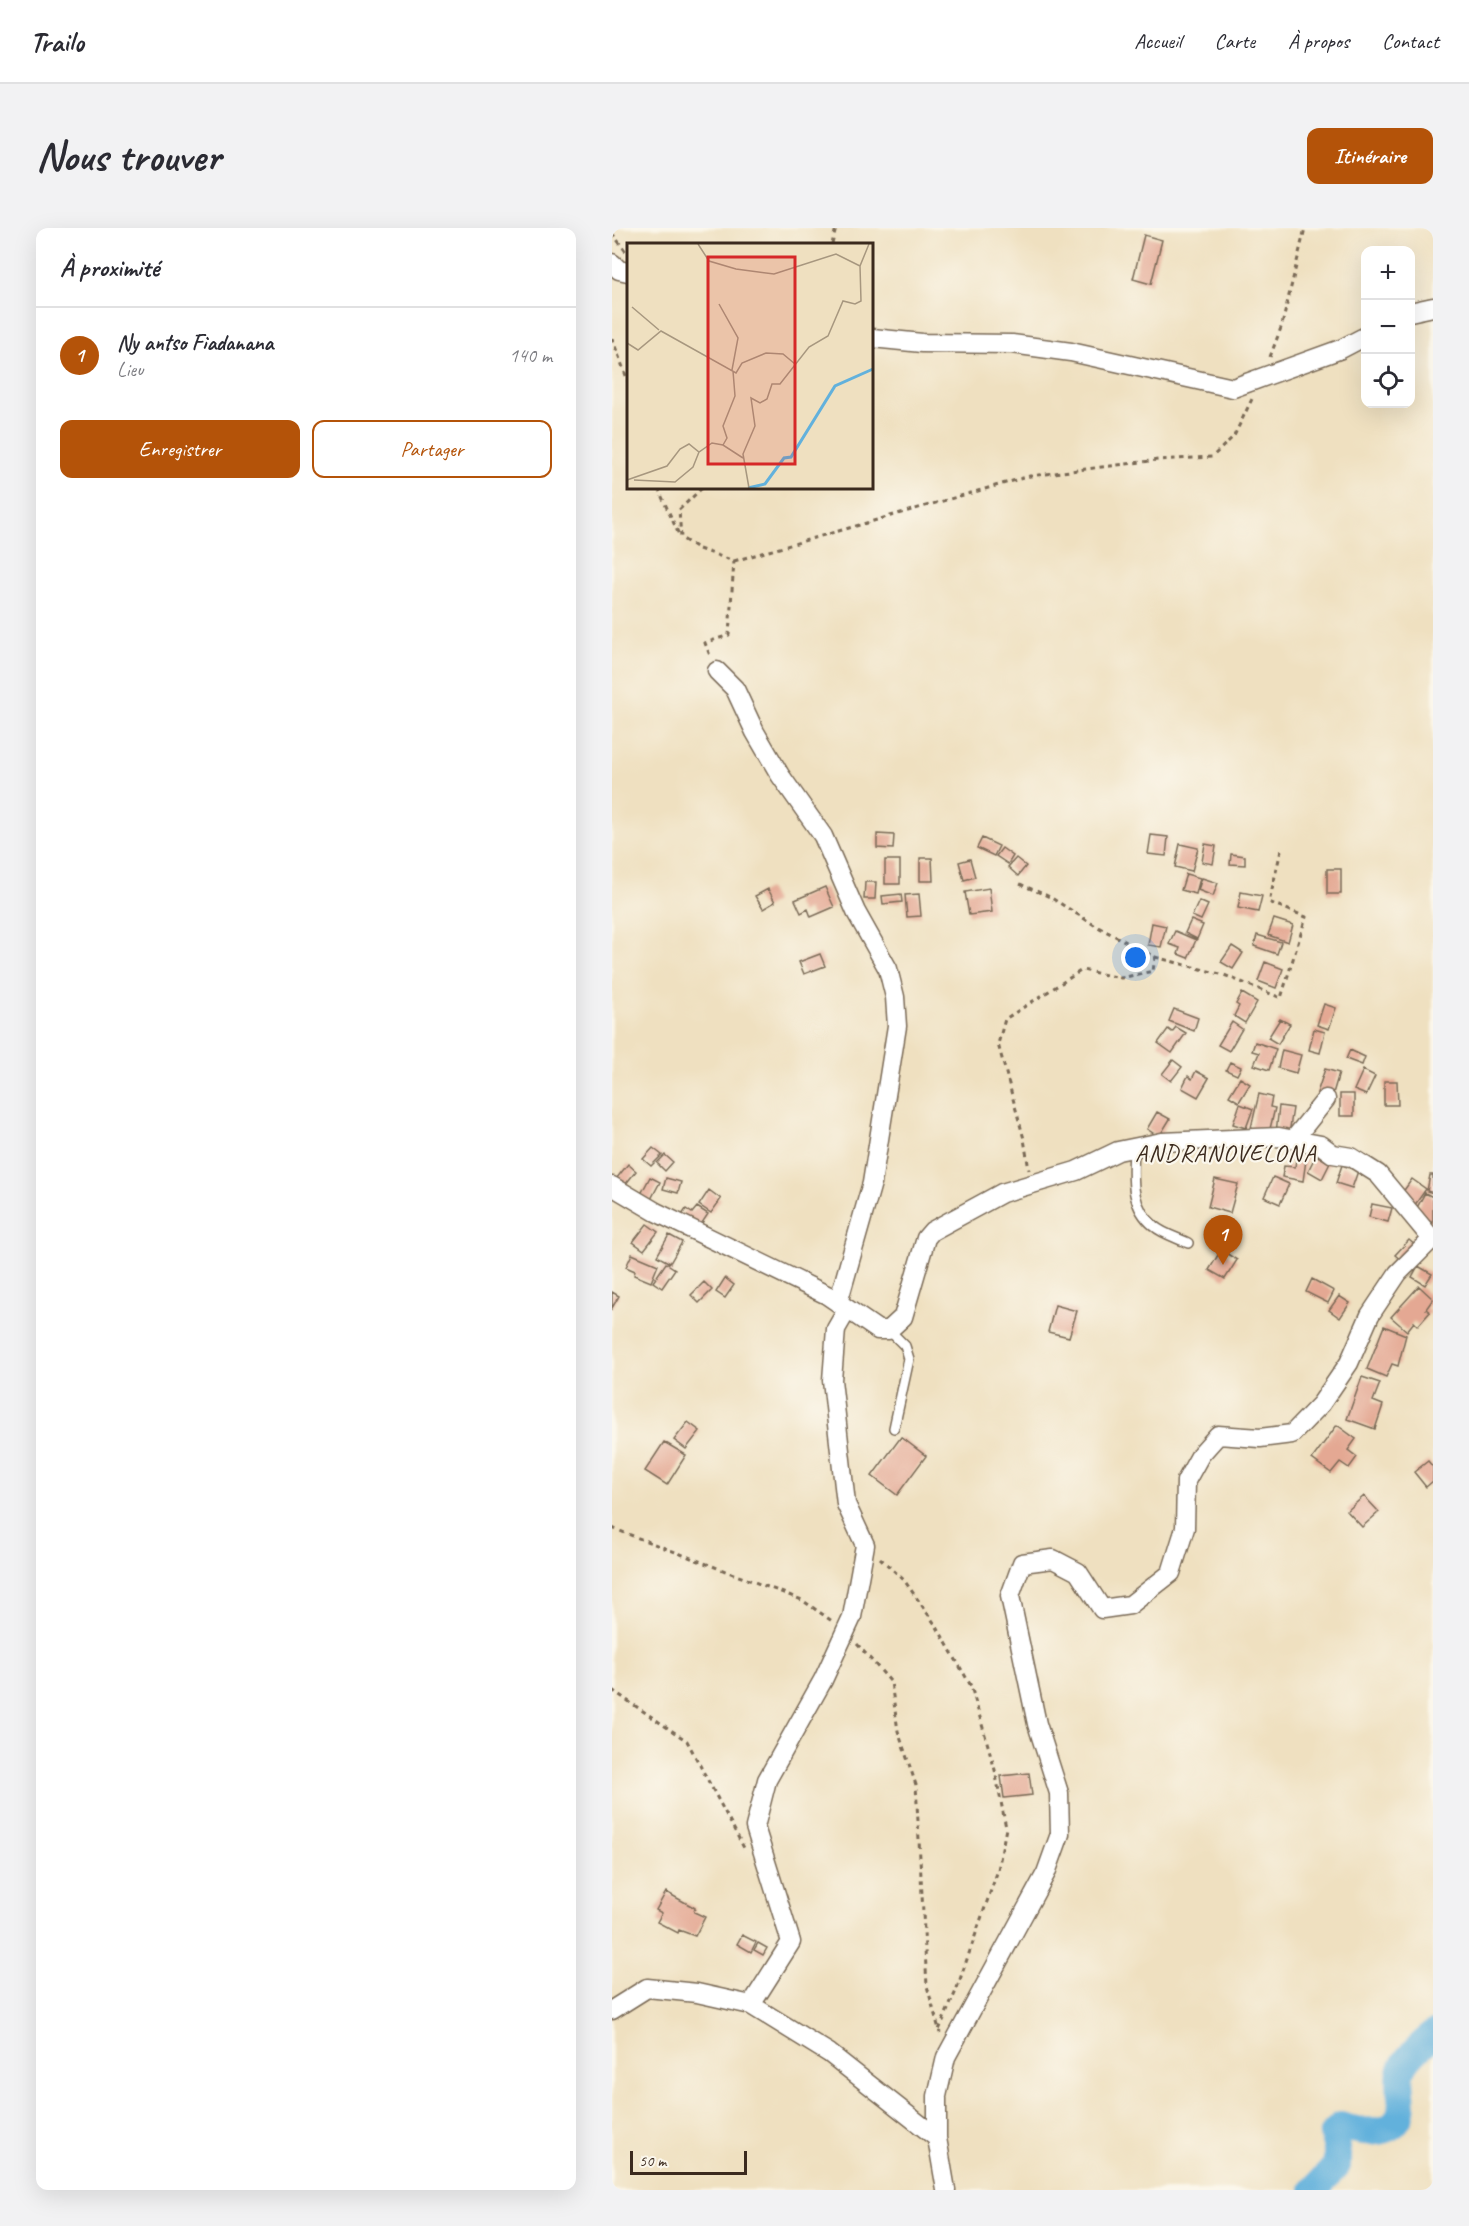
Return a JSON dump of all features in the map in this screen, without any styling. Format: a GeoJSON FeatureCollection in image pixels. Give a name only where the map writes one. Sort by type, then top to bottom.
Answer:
{"type":"FeatureCollection","features":[{"type":"Feature","properties":{"kind":"street"},"geometry":{"type":"LineString","coordinates":[[612,263],[619,270],[627,272]]}},
{"type":"Feature","properties":{"kind":"street"},"geometry":{"type":"LineString","coordinates":[[1415,311],[1433,307]]}},
{"type":"Feature","properties":{"kind":"street"},"geometry":{"type":"LineString","coordinates":[[873,338],[922,343],[1012,344],[1059,351],[1233,388],[1263,375],[1341,349],[1361,338]]}},
{"type":"Feature","properties":{"kind":"street"},"geometry":{"type":"LineString","coordinates":[[717,671],[735,689],[755,732],[780,775],[823,836],[856,912],[888,969],[895,997],[897,1026],[872,1183],[836,1329],[832,1380],[846,1504],[865,1545],[852,1617],[823,1680],[767,1780],[755,1827],[791,1942],[751,2005]]}},
{"type":"Feature","properties":{"kind":"street"},"geometry":{"type":"LineString","coordinates":[[1294,1139],[1326,1099]]}},
{"type":"Feature","properties":{"kind":"street"},"geometry":{"type":"LineString","coordinates":[[612,1186],[667,1217],[827,1295],[879,1330],[889,1330],[903,1317],[926,1238],[932,1231],[1002,1193],[1076,1171],[1118,1151],[1162,1142],[1279,1137],[1321,1146],[1333,1154],[1351,1157],[1378,1174],[1432,1239],[1398,1274],[1370,1315],[1349,1363],[1321,1404],[1292,1434],[1260,1438],[1218,1435],[1201,1454],[1186,1481],[1185,1528],[1171,1574],[1130,1605],[1102,1609],[1078,1572],[1053,1558],[1022,1563],[1010,1596],[1037,1724],[1059,1793],[1060,1834],[1046,1873],[946,2057],[937,2096],[938,2138],[946,2190]]}},
{"type":"Feature","properties":{"kind":"street"},"geometry":{"type":"LineString","coordinates":[[612,2010],[647,1988],[697,1993],[751,2005],[829,2053],[938,2138]]}},
{"type":"Feature","properties":{"kind":"lane"},"geometry":{"type":"LineString","coordinates":[[1134,1148],[1132,1190],[1139,1206],[1154,1226],[1188,1243]]}},
{"type":"Feature","properties":{"kind":"lane"},"geometry":{"type":"LineString","coordinates":[[889,1330],[905,1346],[909,1359],[894,1428]]}},
{"type":"Feature","properties":{"kind":"path"},"geometry":{"type":"LineString","coordinates":[[832,243],[836,228]]}},
{"type":"Feature","properties":{"kind":"path"},"geometry":{"type":"LineString","coordinates":[[658,489],[681,538],[699,549],[734,561],[1030,476],[1158,460],[1212,457],[1234,436],[1263,375],[1282,325],[1305,228]]}},
{"type":"Feature","properties":{"kind":"path"},"geometry":{"type":"LineString","coordinates":[[612,233],[627,253]]}},
{"type":"Feature","properties":{"kind":"path"},"geometry":{"type":"LineString","coordinates":[[612,338],[627,378]]}},
{"type":"Feature","properties":{"kind":"path"},"geometry":{"type":"LineString","coordinates":[[681,538],[680,510],[701,489]]}},
{"type":"Feature","properties":{"kind":"path"},"geometry":{"type":"LineString","coordinates":[[717,671],[705,643],[729,635],[734,561]]}},
{"type":"Feature","properties":{"kind":"path"},"geometry":{"type":"LineString","coordinates":[[1020,884],[1050,897],[1096,926],[1155,957],[1224,975],[1281,998],[1306,917],[1269,902],[1282,846]]}},
{"type":"Feature","properties":{"kind":"path"},"geometry":{"type":"LineString","coordinates":[[1032,1183],[1024,1139],[998,1044],[1005,1018],[1082,970],[1121,978],[1154,971],[1155,957]]}},
{"type":"Feature","properties":{"kind":"path"},"geometry":{"type":"LineString","coordinates":[[612,1528],[802,1600],[846,1631],[891,1682],[898,1731],[916,1785],[927,1986],[946,2057]]}},
{"type":"Feature","properties":{"kind":"path"},"geometry":{"type":"LineString","coordinates":[[865,1545],[904,1580],[937,1627],[971,1686],[995,1770],[1006,1828],[998,1870],[956,1991],[939,2030]]}},
{"type":"Feature","properties":{"kind":"path"},"geometry":{"type":"LineString","coordinates":[[612,1690],[687,1741],[741,1844],[748,1853]]}},
{"type":"Feature","properties":{"kind":"building"},"geometry":{"type":"Polygon","coordinates":[[[1144,235],[1162,240],[1151,284],[1133,279],[1144,235]]]}},
{"type":"Feature","properties":{"kind":"building"},"geometry":{"type":"Polygon","coordinates":[[[877,834],[894,835],[893,849],[877,848],[877,834]]]}},
{"type":"Feature","properties":{"kind":"building"},"geometry":{"type":"Polygon","coordinates":[[[1151,835],[1168,837],[1166,856],[1148,854],[1151,835]]]}},
{"type":"Feature","properties":{"kind":"building"},"geometry":{"type":"Polygon","coordinates":[[[982,838],[999,846],[994,856],[977,848],[982,838]]]}},
{"type":"Feature","properties":{"kind":"building"},"geometry":{"type":"Polygon","coordinates":[[[1180,844],[1198,848],[1192,871],[1175,867],[1180,844]]]}},
{"type":"Feature","properties":{"kind":"building"},"geometry":{"type":"Polygon","coordinates":[[[1205,844],[1216,846],[1213,864],[1202,862],[1205,844]]]}},
{"type":"Feature","properties":{"kind":"building"},"geometry":{"type":"Polygon","coordinates":[[[1002,848],[1013,856],[1008,864],[996,856],[1002,848]]]}},
{"type":"Feature","properties":{"kind":"building"},"geometry":{"type":"Polygon","coordinates":[[[1231,854],[1245,856],[1245,865],[1230,864],[1231,854]]]}},
{"type":"Feature","properties":{"kind":"building"},"geometry":{"type":"Polygon","coordinates":[[[920,858],[932,858],[933,881],[920,881],[920,858]]]}},
{"type":"Feature","properties":{"kind":"building"},"geometry":{"type":"Polygon","coordinates":[[[1016,858],[1026,866],[1018,876],[1008,867],[1016,858]]]}},
{"type":"Feature","properties":{"kind":"building"},"geometry":{"type":"Polygon","coordinates":[[[970,859],[975,877],[964,880],[959,862],[970,859]]]}},
{"type":"Feature","properties":{"kind":"building"},"geometry":{"type":"Polygon","coordinates":[[[885,860],[900,860],[900,884],[885,884],[885,860]]]}},
{"type":"Feature","properties":{"kind":"building"},"geometry":{"type":"Polygon","coordinates":[[[1327,869],[1341,869],[1341,894],[1327,894],[1327,869]]]}},
{"type":"Feature","properties":{"kind":"building"},"geometry":{"type":"Polygon","coordinates":[[[1186,874],[1200,878],[1196,894],[1181,890],[1186,874]]]}},
{"type":"Feature","properties":{"kind":"building"},"geometry":{"type":"Polygon","coordinates":[[[1202,878],[1218,883],[1213,896],[1198,890],[1202,878]]]}},
{"type":"Feature","properties":{"kind":"building"},"geometry":{"type":"Polygon","coordinates":[[[865,882],[876,882],[875,899],[864,899],[865,882]]]}},
{"type":"Feature","properties":{"kind":"building"},"geometry":{"type":"Polygon","coordinates":[[[825,887],[834,907],[811,917],[808,909],[801,913],[795,900],[825,887]]]}},
{"type":"Feature","properties":{"kind":"building"},"geometry":{"type":"Polygon","coordinates":[[[989,888],[992,912],[969,915],[965,892],[989,888]]]}},
{"type":"Feature","properties":{"kind":"building"},"geometry":{"type":"Polygon","coordinates":[[[768,889],[775,902],[763,909],[755,896],[768,889]]]}},
{"type":"Feature","properties":{"kind":"building"},"geometry":{"type":"Polygon","coordinates":[[[1241,892],[1262,896],[1258,912],[1238,908],[1241,892]]]}},
{"type":"Feature","properties":{"kind":"building"},"geometry":{"type":"Polygon","coordinates":[[[901,894],[902,902],[883,904],[882,896],[901,894]]]}},
{"type":"Feature","properties":{"kind":"building"},"geometry":{"type":"Polygon","coordinates":[[[919,894],[921,916],[907,917],[905,895],[919,894]]]}},
{"type":"Feature","properties":{"kind":"building"},"geometry":{"type":"Polygon","coordinates":[[[1199,901],[1208,905],[1201,920],[1192,916],[1199,901]]]}},
{"type":"Feature","properties":{"kind":"building"},"geometry":{"type":"Polygon","coordinates":[[[1274,919],[1293,925],[1288,942],[1268,935],[1274,919]]]}},
{"type":"Feature","properties":{"kind":"building"},"geometry":{"type":"Polygon","coordinates":[[[1191,920],[1203,925],[1197,939],[1185,933],[1191,920]]]}},
{"type":"Feature","properties":{"kind":"building"},"geometry":{"type":"Polygon","coordinates":[[[1152,923],[1166,926],[1161,947],[1148,945],[1152,923]]]}},
{"type":"Feature","properties":{"kind":"building"},"geometry":{"type":"Polygon","coordinates":[[[1175,931],[1196,940],[1188,958],[1178,954],[1180,948],[1169,944],[1175,931]]]}},
{"type":"Feature","properties":{"kind":"building"},"geometry":{"type":"Polygon","coordinates":[[[1257,935],[1281,942],[1277,954],[1254,946],[1257,935]]]}},
{"type":"Feature","properties":{"kind":"building"},"geometry":{"type":"Polygon","coordinates":[[[1232,946],[1243,953],[1233,969],[1221,962],[1232,946]]]}},
{"type":"Feature","properties":{"kind":"building"},"geometry":{"type":"Polygon","coordinates":[[[820,954],[825,966],[804,974],[799,962],[820,954]]]}},
{"type":"Feature","properties":{"kind":"building"},"geometry":{"type":"Polygon","coordinates":[[[1265,962],[1283,969],[1276,988],[1258,981],[1265,962]]]}},
{"type":"Feature","properties":{"kind":"building"},"geometry":{"type":"Polygon","coordinates":[[[1242,993],[1257,1002],[1245,1023],[1234,1016],[1239,1006],[1236,1004],[1242,993]]]}},
{"type":"Feature","properties":{"kind":"building"},"geometry":{"type":"Polygon","coordinates":[[[1324,1004],[1336,1008],[1329,1029],[1317,1025],[1324,1004]]]}},
{"type":"Feature","properties":{"kind":"building"},"geometry":{"type":"Polygon","coordinates":[[[1174,1009],[1198,1018],[1194,1031],[1169,1021],[1174,1009]]]}},
{"type":"Feature","properties":{"kind":"building"},"geometry":{"type":"Polygon","coordinates":[[[1280,1019],[1290,1024],[1278,1044],[1268,1038],[1280,1019]]]}},
{"type":"Feature","properties":{"kind":"building"},"geometry":{"type":"Polygon","coordinates":[[[1232,1022],[1242,1029],[1229,1051],[1218,1045],[1232,1022]]]}},
{"type":"Feature","properties":{"kind":"building"},"geometry":{"type":"Polygon","coordinates":[[[1176,1027],[1186,1033],[1172,1053],[1158,1043],[1168,1029],[1172,1032],[1176,1027]]]}},
{"type":"Feature","properties":{"kind":"building"},"geometry":{"type":"Polygon","coordinates":[[[1314,1029],[1325,1032],[1320,1053],[1309,1050],[1314,1029]]]}},
{"type":"Feature","properties":{"kind":"building"},"geometry":{"type":"Polygon","coordinates":[[[1255,1042],[1276,1049],[1269,1070],[1254,1065],[1259,1053],[1252,1051],[1255,1042]]]}},
{"type":"Feature","properties":{"kind":"building"},"geometry":{"type":"Polygon","coordinates":[[[1282,1050],[1301,1055],[1296,1073],[1278,1068],[1282,1050]]]}},
{"type":"Feature","properties":{"kind":"building"},"geometry":{"type":"Polygon","coordinates":[[[1350,1050],[1365,1057],[1362,1065],[1346,1059],[1350,1050]]]}},
{"type":"Feature","properties":{"kind":"building"},"geometry":{"type":"Polygon","coordinates":[[[1173,1060],[1182,1067],[1171,1081],[1162,1074],[1173,1060]]]}},
{"type":"Feature","properties":{"kind":"building"},"geometry":{"type":"Polygon","coordinates":[[[1230,1062],[1241,1067],[1237,1075],[1226,1070],[1230,1062]]]}},
{"type":"Feature","properties":{"kind":"building"},"geometry":{"type":"Polygon","coordinates":[[[1325,1069],[1339,1073],[1332,1097],[1317,1093],[1325,1069]]]}},
{"type":"Feature","properties":{"kind":"building"},"geometry":{"type":"Polygon","coordinates":[[[1363,1070],[1375,1076],[1366,1095],[1354,1090],[1363,1070]]]}},
{"type":"Feature","properties":{"kind":"building"},"geometry":{"type":"Polygon","coordinates":[[[1196,1071],[1209,1078],[1198,1097],[1182,1088],[1188,1076],[1192,1079],[1196,1071]]]}},
{"type":"Feature","properties":{"kind":"building"},"geometry":{"type":"Polygon","coordinates":[[[1240,1078],[1250,1084],[1239,1102],[1229,1096],[1240,1078]]]}},
{"type":"Feature","properties":{"kind":"building"},"geometry":{"type":"Polygon","coordinates":[[[1384,1081],[1397,1081],[1398,1105],[1384,1105],[1384,1081]]]}},
{"type":"Feature","properties":{"kind":"building"},"geometry":{"type":"Polygon","coordinates":[[[1259,1094],[1272,1097],[1270,1107],[1275,1108],[1269,1133],[1251,1128],[1259,1094]]]}},
{"type":"Feature","properties":{"kind":"building"},"geometry":{"type":"Polygon","coordinates":[[[1340,1094],[1354,1094],[1354,1116],[1340,1116],[1340,1094]]]}},
{"type":"Feature","properties":{"kind":"building"},"geometry":{"type":"Polygon","coordinates":[[[1240,1104],[1253,1109],[1246,1128],[1233,1124],[1240,1104]]]}},
{"type":"Feature","properties":{"kind":"building"},"geometry":{"type":"Polygon","coordinates":[[[1279,1106],[1293,1108],[1289,1134],[1276,1133],[1279,1106]]]}},
{"type":"Feature","properties":{"kind":"building"},"geometry":{"type":"Polygon","coordinates":[[[1157,1112],[1170,1119],[1159,1137],[1147,1129],[1157,1112]]]}},
{"type":"Feature","properties":{"kind":"building"},"geometry":{"type":"Polygon","coordinates":[[[653,1148],[662,1155],[651,1166],[643,1159],[653,1148]]]}},
{"type":"Feature","properties":{"kind":"building"},"geometry":{"type":"Polygon","coordinates":[[[1297,1152],[1307,1153],[1303,1181],[1282,1177],[1284,1166],[1295,1167],[1297,1152]]]}},
{"type":"Feature","properties":{"kind":"building"},"geometry":{"type":"Polygon","coordinates":[[[665,1155],[673,1162],[665,1171],[657,1163],[665,1155]]]}},
{"type":"Feature","properties":{"kind":"building"},"geometry":{"type":"Polygon","coordinates":[[[1316,1155],[1330,1163],[1322,1179],[1308,1171],[1316,1155]]]}},
{"type":"Feature","properties":{"kind":"building"},"geometry":{"type":"Polygon","coordinates":[[[628,1164],[636,1171],[625,1185],[616,1179],[628,1164]]]}},
{"type":"Feature","properties":{"kind":"building"},"geometry":{"type":"Polygon","coordinates":[[[1342,1165],[1358,1171],[1352,1188],[1336,1183],[1342,1165]]]}},
{"type":"Feature","properties":{"kind":"building"},"geometry":{"type":"Polygon","coordinates":[[[1430,1175],[1433,1175],[1433,1193],[1427,1191],[1430,1175]]]}},
{"type":"Feature","properties":{"kind":"building"},"geometry":{"type":"Polygon","coordinates":[[[650,1177],[660,1182],[650,1201],[640,1196],[650,1177]]]}},
{"type":"Feature","properties":{"kind":"building"},"geometry":{"type":"Polygon","coordinates":[[[1273,1177],[1289,1184],[1280,1204],[1264,1197],[1273,1177]]]}},
{"type":"Feature","properties":{"kind":"building"},"geometry":{"type":"Polygon","coordinates":[[[666,1178],[681,1182],[678,1193],[663,1189],[666,1178]]]}},
{"type":"Feature","properties":{"kind":"building"},"geometry":{"type":"Polygon","coordinates":[[[1215,1179],[1238,1184],[1230,1213],[1208,1207],[1215,1179]]]}},
{"type":"Feature","properties":{"kind":"building"},"geometry":{"type":"Polygon","coordinates":[[[1412,1179],[1426,1189],[1412,1209],[1400,1196],[1412,1179]]]}},
{"type":"Feature","properties":{"kind":"building"},"geometry":{"type":"Polygon","coordinates":[[[709,1190],[721,1199],[711,1213],[699,1205],[709,1190]]]}},
{"type":"Feature","properties":{"kind":"building"},"geometry":{"type":"Polygon","coordinates":[[[1425,1193],[1433,1197],[1433,1223],[1414,1213],[1425,1193]]]}},
{"type":"Feature","properties":{"kind":"building"},"geometry":{"type":"Polygon","coordinates":[[[1372,1204],[1392,1208],[1388,1222],[1369,1217],[1372,1204]]]}},
{"type":"Feature","properties":{"kind":"building"},"geometry":{"type":"Polygon","coordinates":[[[697,1207],[708,1214],[698,1229],[680,1218],[686,1209],[692,1213],[697,1207]]]}},
{"type":"Feature","properties":{"kind":"building"},"geometry":{"type":"Polygon","coordinates":[[[647,1224],[658,1232],[644,1250],[633,1242],[647,1224]]]}},
{"type":"Feature","properties":{"kind":"building"},"geometry":{"type":"Polygon","coordinates":[[[669,1235],[682,1242],[670,1263],[657,1256],[669,1235]]]}},
{"type":"Feature","properties":{"kind":"building"},"geometry":{"type":"Polygon","coordinates":[[[1409,1240],[1416,1246],[1402,1261],[1395,1255],[1409,1240]]]}},
{"type":"Feature","properties":{"kind":"building"},"geometry":{"type":"Polygon","coordinates":[[[1221,1250],[1237,1260],[1225,1279],[1209,1270],[1221,1250]]]}},
{"type":"Feature","properties":{"kind":"building"},"geometry":{"type":"Polygon","coordinates":[[[632,1254],[658,1265],[651,1282],[634,1275],[635,1271],[626,1267],[632,1254]]]}},
{"type":"Feature","properties":{"kind":"building"},"geometry":{"type":"Polygon","coordinates":[[[666,1263],[675,1269],[662,1288],[653,1282],[666,1263]]]}},
{"type":"Feature","properties":{"kind":"building"},"geometry":{"type":"Polygon","coordinates":[[[1418,1266],[1432,1274],[1425,1285],[1412,1277],[1418,1266]]]}},
{"type":"Feature","properties":{"kind":"building"},"geometry":{"type":"Polygon","coordinates":[[[725,1278],[734,1285],[725,1298],[716,1292],[725,1278]]]}},
{"type":"Feature","properties":{"kind":"building"},"geometry":{"type":"Polygon","coordinates":[[[1312,1279],[1334,1291],[1328,1303],[1306,1292],[1312,1279]]]}},
{"type":"Feature","properties":{"kind":"building"},"geometry":{"type":"Polygon","coordinates":[[[704,1282],[712,1290],[699,1303],[691,1295],[704,1282]]]}},
{"type":"Feature","properties":{"kind":"building"},"geometry":{"type":"Polygon","coordinates":[[[1419,1286],[1433,1299],[1426,1309],[1430,1312],[1418,1326],[1414,1322],[1407,1331],[1391,1317],[1419,1286]]]}},
{"type":"Feature","properties":{"kind":"building"},"geometry":{"type":"Polygon","coordinates":[[[612,1292],[619,1296],[612,1308],[612,1292]]]}},
{"type":"Feature","properties":{"kind":"building"},"geometry":{"type":"Polygon","coordinates":[[[1339,1296],[1350,1303],[1340,1318],[1329,1310],[1339,1296]]]}},
{"type":"Feature","properties":{"kind":"building"},"geometry":{"type":"Polygon","coordinates":[[[1055,1305],[1077,1311],[1069,1337],[1048,1332],[1055,1305]]]}},
{"type":"Feature","properties":{"kind":"building"},"geometry":{"type":"Polygon","coordinates":[[[1384,1326],[1406,1335],[1398,1366],[1392,1364],[1386,1377],[1367,1369],[1384,1326]]]}},
{"type":"Feature","properties":{"kind":"building"},"geometry":{"type":"Polygon","coordinates":[[[1362,1377],[1380,1383],[1373,1401],[1383,1405],[1375,1429],[1347,1419],[1362,1377]]]}},
{"type":"Feature","properties":{"kind":"building"},"geometry":{"type":"Polygon","coordinates":[[[688,1422],[700,1431],[686,1449],[674,1440],[688,1422]]]}},
{"type":"Feature","properties":{"kind":"building"},"geometry":{"type":"Polygon","coordinates":[[[1337,1425],[1356,1439],[1348,1450],[1357,1457],[1349,1468],[1340,1462],[1331,1473],[1312,1459],[1337,1425]]]}},
{"type":"Feature","properties":{"kind":"building"},"geometry":{"type":"Polygon","coordinates":[[[901,1437],[926,1456],[897,1495],[872,1476],[901,1437]]]}},
{"type":"Feature","properties":{"kind":"building"},"geometry":{"type":"Polygon","coordinates":[[[664,1442],[686,1455],[667,1485],[645,1471],[664,1442]]]}},
{"type":"Feature","properties":{"kind":"building"},"geometry":{"type":"Polygon","coordinates":[[[1428,1461],[1433,1467],[1433,1481],[1426,1487],[1414,1472],[1428,1461]]]}},
{"type":"Feature","properties":{"kind":"building"},"geometry":{"type":"Polygon","coordinates":[[[1364,1496],[1379,1512],[1362,1527],[1347,1511],[1364,1496]]]}},
{"type":"Feature","properties":{"kind":"building"},"geometry":{"type":"Polygon","coordinates":[[[1029,1773],[1032,1795],[1004,1798],[1001,1776],[1029,1773]]]}},
{"type":"Feature","properties":{"kind":"building"},"geometry":{"type":"Polygon","coordinates":[[[666,1892],[695,1908],[694,1912],[705,1917],[695,1936],[679,1930],[678,1933],[657,1922],[662,1913],[656,1910],[666,1892]]]}},
{"type":"Feature","properties":{"kind":"building"},"geometry":{"type":"Polygon","coordinates":[[[742,1935],[756,1942],[751,1952],[737,1944],[742,1935]]]}},
{"type":"Feature","properties":{"kind":"building"},"geometry":{"type":"Polygon","coordinates":[[[758,1943],[767,1948],[763,1955],[754,1950],[758,1943]]]}},
{"type":"Feature","properties":{"kind":"waterway"},"geometry":{"type":"LineString","coordinates":[[1314,2190],[1337,2165],[1337,2148],[1333,2134],[1341,2126],[1376,2131],[1392,2126],[1397,2120],[1402,2106],[1400,2079],[1402,2069],[1412,2054],[1433,2034]]}},
{"type":"Feature","properties":{"kind":"place","name":"Ny antso Fiadanana"},"geometry":{"type":"Point","coordinates":[1223,1265]}},
{"type":"Feature","properties":{"kind":"district","name":"ANDRANOVELONA"},"geometry":{"type":"Point","coordinates":[1226,1153]}}]}
